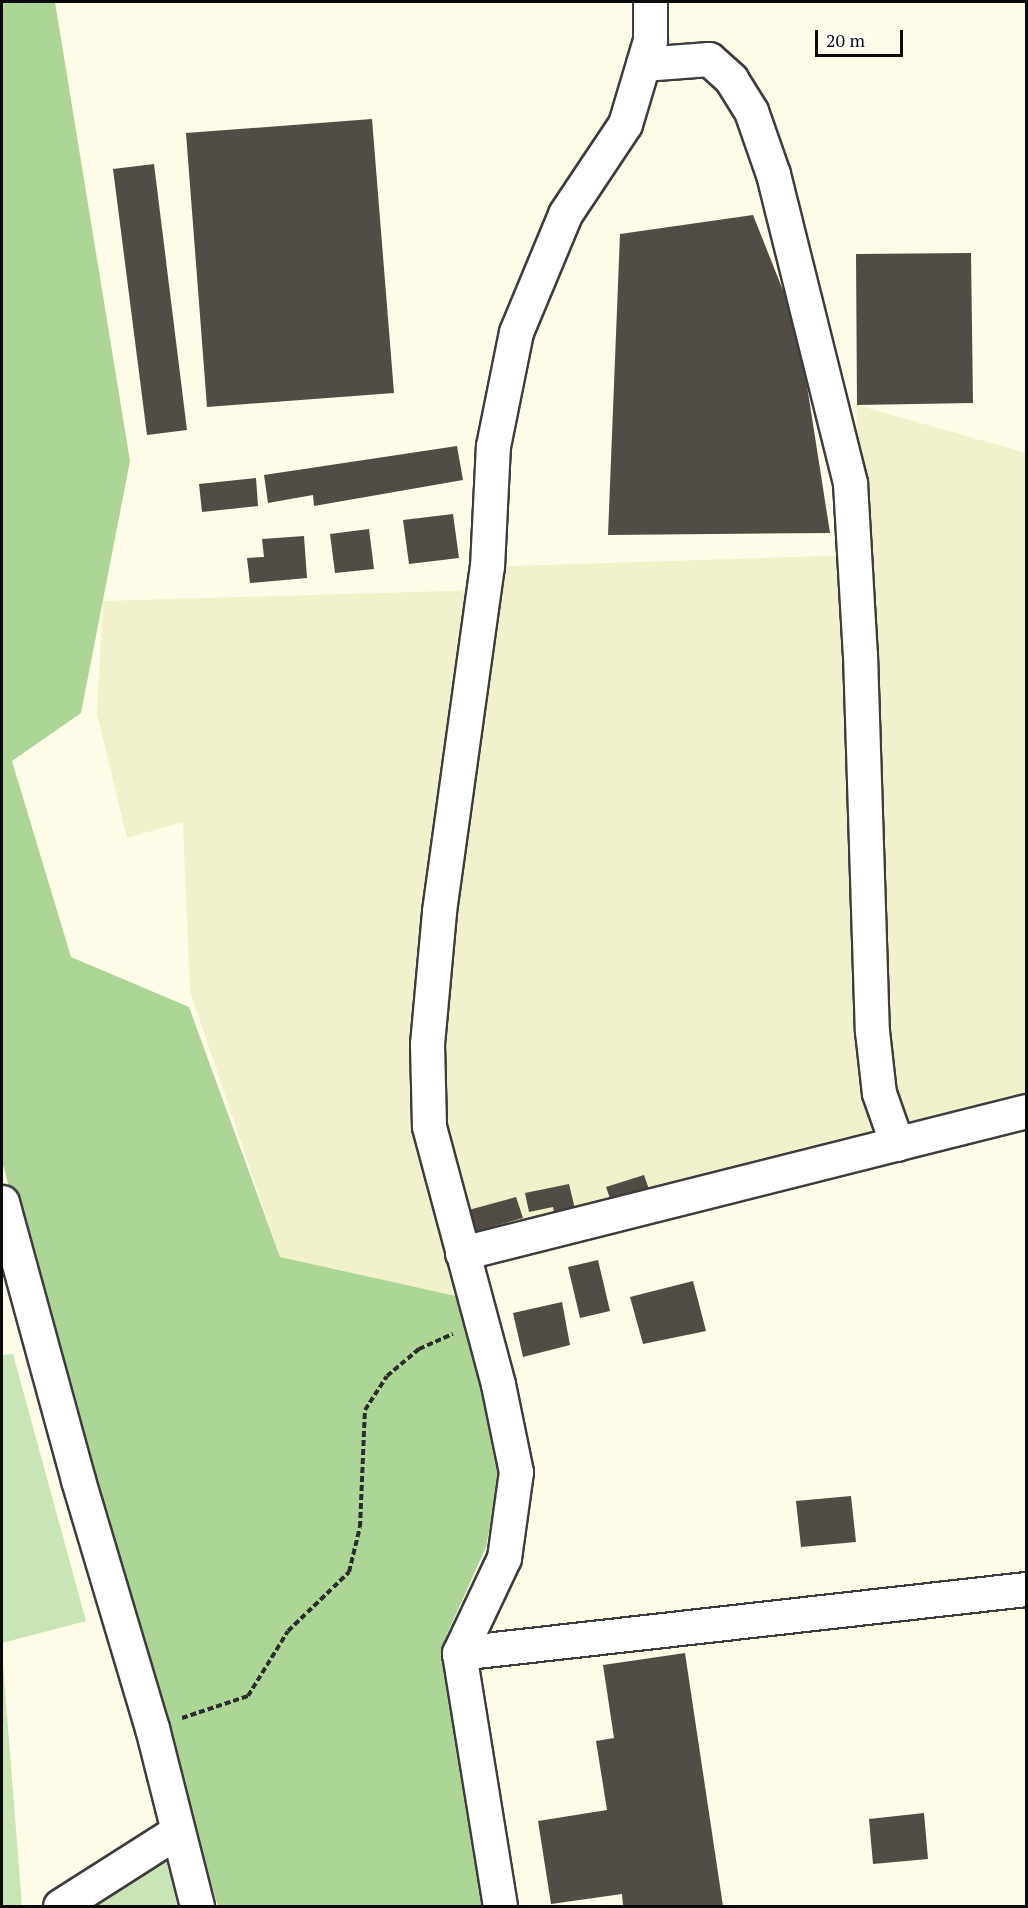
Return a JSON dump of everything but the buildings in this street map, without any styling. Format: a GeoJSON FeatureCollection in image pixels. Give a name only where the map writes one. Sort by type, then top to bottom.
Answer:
{"type":"FeatureCollection","features":[{"type":"Feature","properties":{"kind":"street"},"geometry":{"type":"LineString","coordinates":[[500,1906],[459,1653],[504,1558],[516,1472],[481,1322],[429,1126],[427,1044],[439,911],[487,567],[493,446],[516,332],[565,214],[625,124],[650,39],[650,2]]}},
{"type":"Feature","properties":{"kind":"street"},"geometry":{"type":"LineString","coordinates":[[643,64],[709,59],[731,79],[751,111],[782,206],[850,483],[860,654],[872,1031],[879,1094],[897,1144]]}},
{"type":"Feature","properties":{"kind":"street"},"geometry":{"type":"LineString","coordinates":[[462,1252],[1026,1111]]}},
{"type":"Feature","properties":{"kind":"street"},"geometry":{"type":"LineString","coordinates":[[2,1202],[78,1480],[152,1728],[176,1832],[197,1906]]}},
{"type":"Feature","properties":{"kind":"street"},"geometry":{"type":"LineString","coordinates":[[459,1653],[1026,1589]]}},
{"type":"Feature","properties":{"kind":"street"},"geometry":{"type":"LineString","coordinates":[[60,1906],[176,1832]]}},
{"type":"Feature","properties":{"kind":"path"},"geometry":{"type":"LineString","coordinates":[[152,1728],[248,1696],[288,1631],[350,1572],[360,1527],[364,1410],[387,1376],[418,1349],[481,1322]]}},
{"type":"Feature","properties":{"kind":"green space"},"geometry":{"type":"Polygon","coordinates":[[[2,2],[55,2],[130,461],[81,713],[12,761],[71,957],[189,1007],[280,1257],[465,1298],[499,1475],[486,1547],[447,1634],[488,1906],[218,1906],[85,1472],[2,1161],[2,2]]]}},
{"type":"Feature","properties":{"kind":"green space"},"geometry":{"type":"Polygon","coordinates":[[[857,405],[1026,453],[1026,1111],[462,1253],[465,1298],[280,1257],[190,991],[183,822],[127,838],[97,714],[103,601],[484,590],[487,567],[854,555],[857,405]]]}},
{"type":"Feature","properties":{"kind":"green space"},"geometry":{"type":"Polygon","coordinates":[[[13,1354],[86,1621],[2,1643],[2,1355],[13,1354]]]}},
{"type":"Feature","properties":{"kind":"green space"},"geometry":{"type":"Polygon","coordinates":[[[2,1651],[22,1906],[2,1906],[2,1651]]]}},
{"type":"Feature","properties":{"kind":"green space"},"geometry":{"type":"Polygon","coordinates":[[[179,1853],[194,1906],[89,1906],[179,1853]]]}}]}
